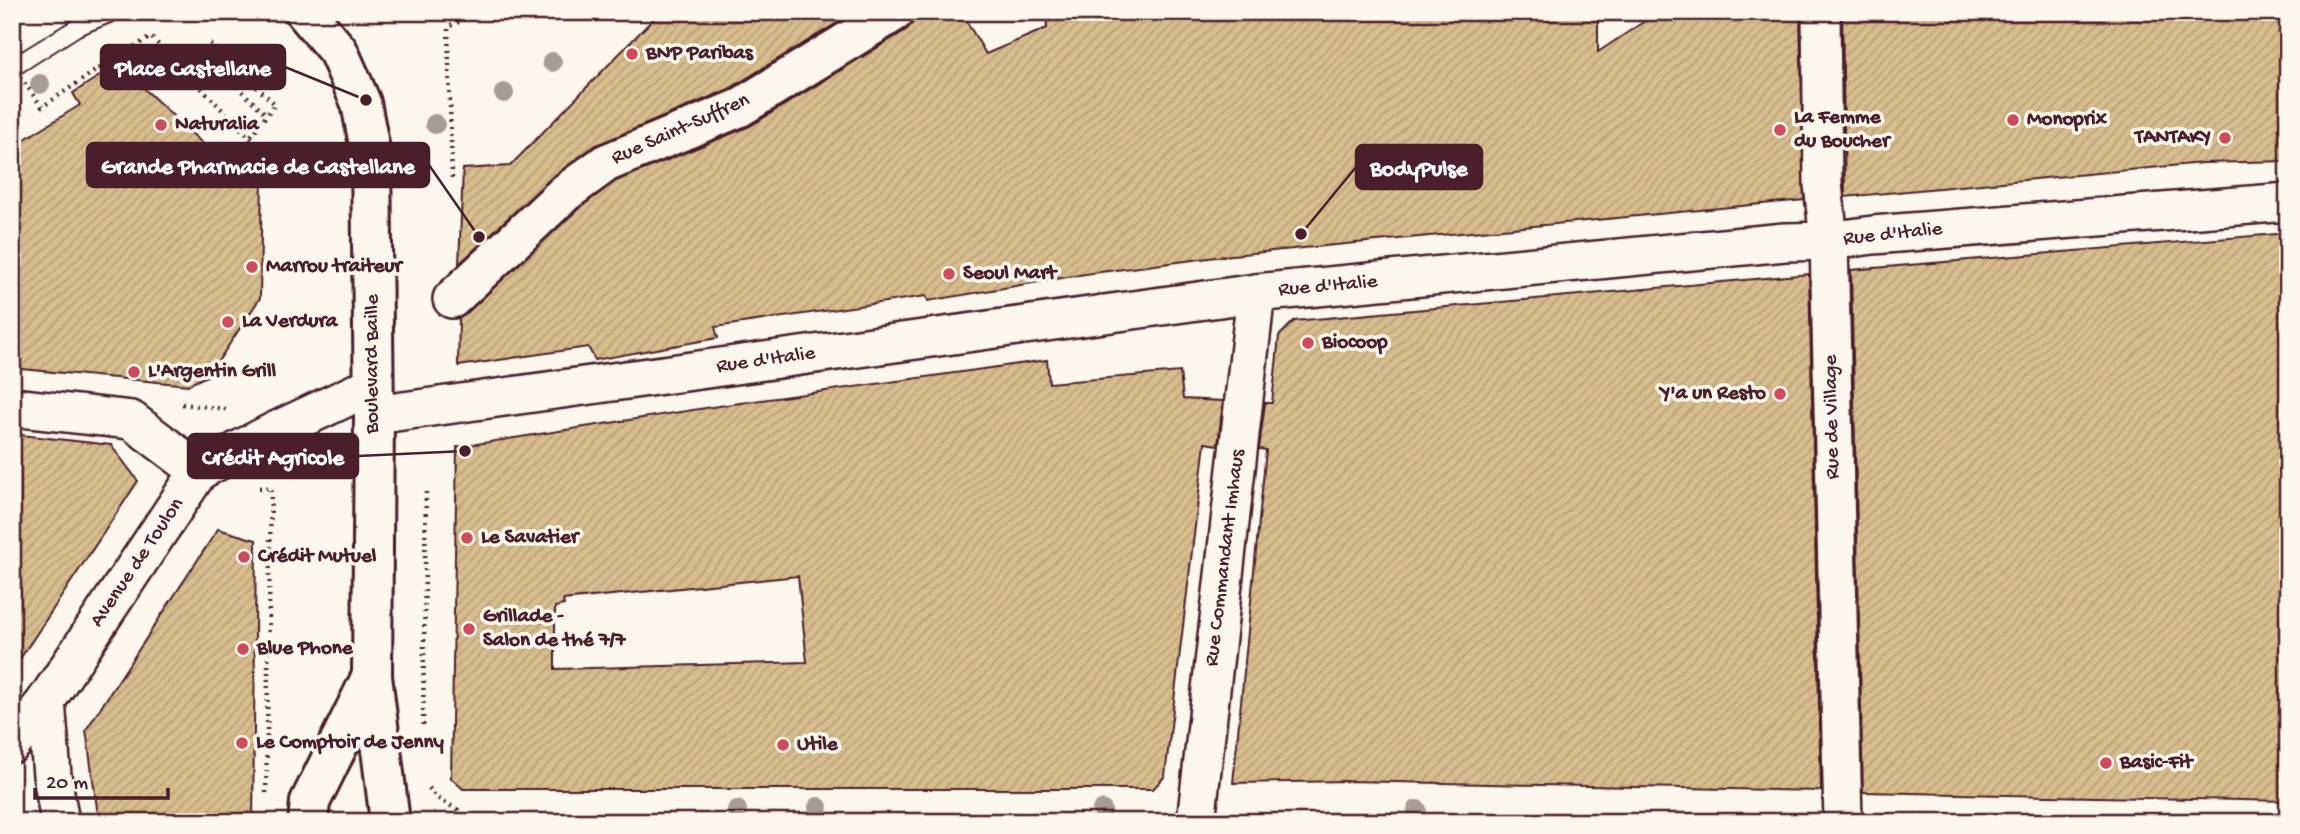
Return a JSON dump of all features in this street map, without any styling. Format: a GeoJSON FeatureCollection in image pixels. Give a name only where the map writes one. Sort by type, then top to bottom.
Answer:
{"type":"FeatureCollection","features":[{"type":"Feature","properties":{"kind":"main road","name":"Boulevard Baille"},"geometry":{"type":"LineString","coordinates":[[305,12],[338,51],[361,103],[371,155],[372,676],[390,822]]}},
{"type":"Feature","properties":{"kind":"main road","name":"Boulevard Baille"},"geometry":{"type":"LineString","coordinates":[[317,815],[372,676]]}},
{"type":"Feature","properties":{"kind":"street","name":"Rue Saint-Suffren"},"geometry":{"type":"LineString","coordinates":[[452,299],[565,193],[606,163],[739,108],[895,12]]}},
{"type":"Feature","properties":{"kind":"street","name":"Rue de Village"},"geometry":{"type":"LineString","coordinates":[[1821,12],[1823,184],[1829,241],[1843,822]]}},
{"type":"Feature","properties":{"kind":"street","name":"Rue d'Italie"},"geometry":{"type":"LineString","coordinates":[[373,400],[1256,293],[1771,244],[2288,202]]}},
{"type":"Feature","properties":{"kind":"street","name":"Rue Commandant Imhaus"},"geometry":{"type":"LineString","coordinates":[[1196,822],[1256,293]]}},
{"type":"Feature","properties":{"kind":"street","name":"Avenue de Toulon"},"geometry":{"type":"LineString","coordinates":[[12,744],[46,701],[199,471],[273,432],[373,400]]}},
{"type":"Feature","properties":{"kind":"street"},"geometry":{"type":"LineString","coordinates":[[12,407],[131,420],[199,471]]}},
{"type":"Feature","properties":{"kind":"street"},"geometry":{"type":"LineString","coordinates":[[46,701],[52,775],[60,822]]}},
{"type":"Feature","properties":{"kind":"path"},"geometry":{"type":"LineString","coordinates":[[452,178],[448,27],[480,12]]}},
{"type":"Feature","properties":{"kind":"path"},"geometry":{"type":"LineString","coordinates":[[12,66],[42,107],[114,58],[151,37],[295,184]]}},
{"type":"Feature","properties":{"kind":"path"},"geometry":{"type":"LineString","coordinates":[[210,44],[275,104],[250,137]]}},
{"type":"Feature","properties":{"kind":"path"},"geometry":{"type":"LineString","coordinates":[[201,54],[267,115]]}},
{"type":"Feature","properties":{"kind":"path"},"geometry":{"type":"LineString","coordinates":[[265,808],[271,488]]}},
{"type":"Feature","properties":{"kind":"path"},"geometry":{"type":"LineString","coordinates":[[423,738],[426,491]]}},
{"type":"Feature","properties":{"kind":"path"},"geometry":{"type":"LineString","coordinates":[[423,779],[437,798],[458,810],[458,822]]}},
{"type":"Feature","properties":{"kind":"building"},"geometry":{"type":"Polygon","coordinates":[[[660,12],[855,12],[729,89],[594,146],[551,178],[459,264],[463,169],[510,166],[660,12]]]}},
{"type":"Feature","properties":{"kind":"building"},"geometry":{"type":"Polygon","coordinates":[[[916,12],[961,12],[986,54],[1047,28],[1046,12],[1182,12],[1182,18],[1274,19],[1274,12],[1598,12],[1598,52],[1657,13],[1800,12],[1804,200],[1232,255],[1085,274],[928,301],[926,296],[715,327],[718,338],[595,360],[588,347],[458,366],[459,318],[578,209],[616,181],[750,126],[906,30],[913,23],[916,12]]]}},
{"type":"Feature","properties":{"kind":"building"},"geometry":{"type":"Polygon","coordinates":[[[1842,12],[2288,12],[2288,161],[2202,163],[1845,197],[1842,12]]]}},
{"type":"Feature","properties":{"kind":"building"},"geometry":{"type":"Polygon","coordinates":[[[118,64],[235,174],[262,174],[260,298],[209,375],[188,385],[12,368],[12,147],[80,105],[73,93],[118,64]]]}},
{"type":"Feature","properties":{"kind":"building"},"geometry":{"type":"Polygon","coordinates":[[[2288,233],[2288,801],[1863,792],[1851,270],[2288,233]]]}},
{"type":"Feature","properties":{"kind":"building"},"geometry":{"type":"Polygon","coordinates":[[[1809,274],[1821,791],[1348,781],[1233,783],[1266,450],[1259,449],[1265,403],[1272,403],[1279,336],[1294,321],[1809,274]]]}},
{"type":"Feature","properties":{"kind":"building"},"geometry":{"type":"Polygon","coordinates":[[[1047,360],[1049,383],[1180,372],[1183,399],[1223,401],[1218,445],[1205,443],[1165,776],[1153,789],[463,789],[451,778],[457,447],[712,407],[1047,360]],[[798,576],[563,600],[564,605],[555,607],[555,669],[807,662],[798,576]]]}},
{"type":"Feature","properties":{"kind":"building"},"geometry":{"type":"Polygon","coordinates":[[[12,434],[111,445],[138,481],[12,671],[12,434]]]}},
{"type":"Feature","properties":{"kind":"building"},"geometry":{"type":"Polygon","coordinates":[[[218,529],[256,540],[253,822],[99,822],[86,730],[218,529]]]}},
{"type":"Feature","properties":{"kind":"tram line"},"geometry":{"type":"LineString","coordinates":[[12,57],[85,12]]}},
{"type":"Feature","properties":{"kind":"tram line"},"geometry":{"type":"LineString","coordinates":[[12,79],[81,35],[138,12]]}},
{"type":"Feature","properties":{"kind":"place","name":"BNP Paribas"},"geometry":{"type":"Point","coordinates":[632,54]}},
{"type":"Feature","properties":{"kind":"place","name":"Place Castellane"},"geometry":{"type":"Point","coordinates":[366,100]}},
{"type":"Feature","properties":{"kind":"place","name":"Monoprix"},"geometry":{"type":"Point","coordinates":[2013,120]}},
{"type":"Feature","properties":{"kind":"place","name":"Naturalia"},"geometry":{"type":"Point","coordinates":[161,125]}},
{"type":"Feature","properties":{"kind":"place","name":"La Femme du Boucher"},"geometry":{"type":"Point","coordinates":[1780,130]}},
{"type":"Feature","properties":{"kind":"place","name":"TANTAKY"},"geometry":{"type":"Point","coordinates":[2225,138]}},
{"type":"Feature","properties":{"kind":"place","name":"BodyPulse"},"geometry":{"type":"Point","coordinates":[1301,234]}},
{"type":"Feature","properties":{"kind":"place","name":"Grande Pharmacie de Castellane"},"geometry":{"type":"Point","coordinates":[479,237]}},
{"type":"Feature","properties":{"kind":"place","name":"Marrou traiteur"},"geometry":{"type":"Point","coordinates":[252,267]}},
{"type":"Feature","properties":{"kind":"place","name":"Seoul Mart"},"geometry":{"type":"Point","coordinates":[949,274]}},
{"type":"Feature","properties":{"kind":"place","name":"La Verdura"},"geometry":{"type":"Point","coordinates":[228,322]}},
{"type":"Feature","properties":{"kind":"place","name":"Biocoop"},"geometry":{"type":"Point","coordinates":[1308,343]}},
{"type":"Feature","properties":{"kind":"place","name":"L'Argentin Grill"},"geometry":{"type":"Point","coordinates":[134,372]}},
{"type":"Feature","properties":{"kind":"place","name":"Y'a un Resto"},"geometry":{"type":"Point","coordinates":[1780,394]}},
{"type":"Feature","properties":{"kind":"place","name":"Crédit Agricole"},"geometry":{"type":"Point","coordinates":[465,451]}},
{"type":"Feature","properties":{"kind":"place","name":"Le Savatier"},"geometry":{"type":"Point","coordinates":[467,538]}},
{"type":"Feature","properties":{"kind":"place","name":"Crédit Mutuel"},"geometry":{"type":"Point","coordinates":[244,557]}},
{"type":"Feature","properties":{"kind":"place","name":"Grillade - Salon de thé 7/7"},"geometry":{"type":"Point","coordinates":[469,629]}},
{"type":"Feature","properties":{"kind":"place","name":"Blue Phone"},"geometry":{"type":"Point","coordinates":[243,649]}},
{"type":"Feature","properties":{"kind":"place","name":"Le Comptoir de Jenny"},"geometry":{"type":"Point","coordinates":[242,743]}},
{"type":"Feature","properties":{"kind":"place","name":"Utile"},"geometry":{"type":"Point","coordinates":[783,745]}},
{"type":"Feature","properties":{"kind":"place","name":"Basic-Fit"},"geometry":{"type":"Point","coordinates":[2106,763]}}]}
